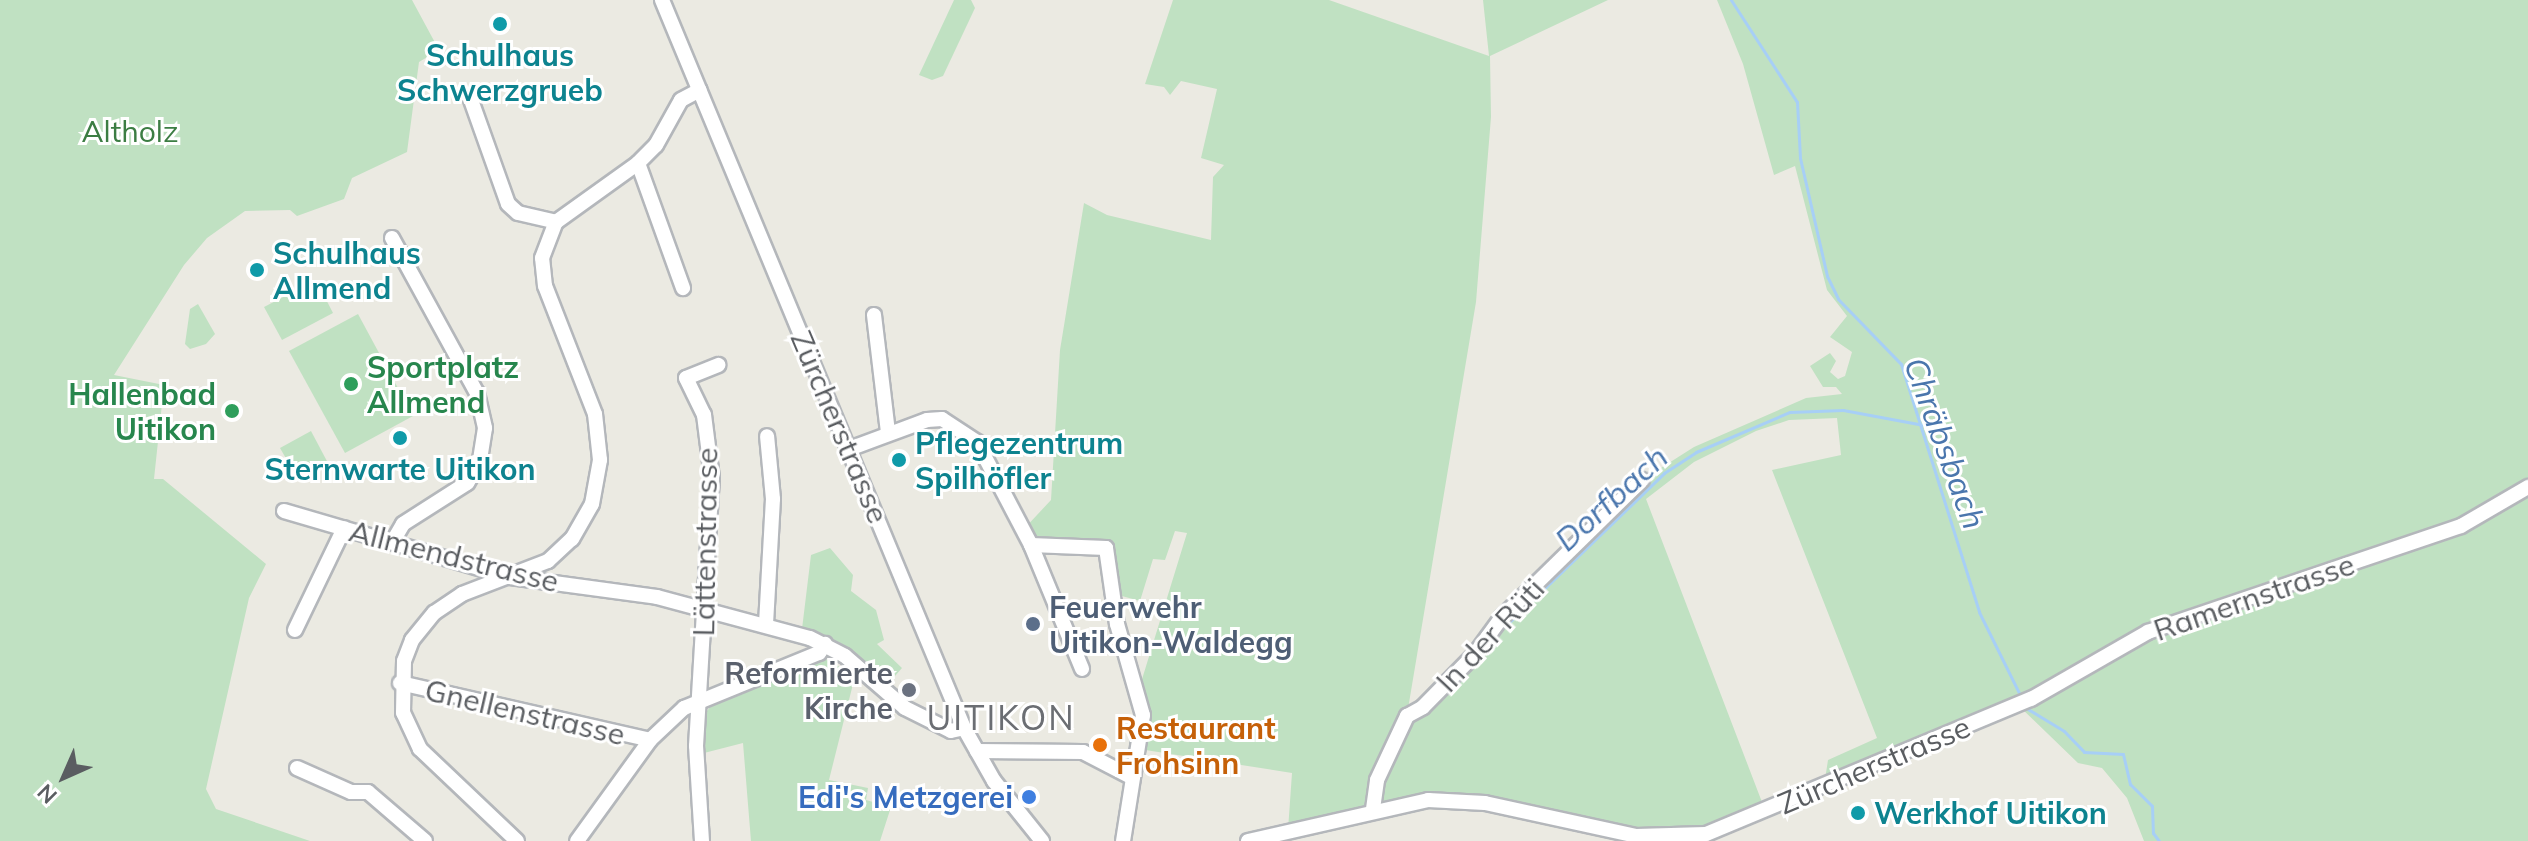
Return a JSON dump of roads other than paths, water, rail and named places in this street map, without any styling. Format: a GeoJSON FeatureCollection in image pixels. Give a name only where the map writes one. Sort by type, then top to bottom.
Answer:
{"type":"FeatureCollection","features":[{"type":"Feature","properties":{"kind":"street","name":"Zürcherstrasse"},"geometry":{"type":"LineString","coordinates":[[662,0],[964,728],[1042,841]]}},
{"type":"Feature","properties":{"kind":"street"},"geometry":{"type":"LineString","coordinates":[[517,841],[420,749],[403,713],[400,683],[412,640],[434,613],[462,594],[548,561],[572,539],[592,504],[600,460],[595,414],[545,286],[542,258],[556,222],[638,163],[656,145],[681,100],[700,90]]}},
{"type":"Feature","properties":{"kind":"street"},"geometry":{"type":"LineString","coordinates":[[471,100],[508,204],[518,213],[556,222]]}},
{"type":"Feature","properties":{"kind":"street"},"geometry":{"type":"LineString","coordinates":[[638,163],[683,288]]}},
{"type":"Feature","properties":{"kind":"street"},"geometry":{"type":"LineString","coordinates":[[392,238],[477,393],[485,428],[480,460],[467,483],[403,524],[393,541]]}},
{"type":"Feature","properties":{"kind":"street"},"geometry":{"type":"LineString","coordinates":[[874,315],[888,432]]}},
{"type":"Feature","properties":{"kind":"street","name":"Lättenstrasse"},"geometry":{"type":"LineString","coordinates":[[702,841],[696,746],[706,610],[710,448],[704,415],[686,378],[718,365]]}},
{"type":"Feature","properties":{"kind":"street"},"geometry":{"type":"LineString","coordinates":[[849,449],[888,432],[942,419],[977,442],[1031,545],[1082,669]]}},
{"type":"Feature","properties":{"kind":"street"},"geometry":{"type":"LineString","coordinates":[[766,624],[773,499],[767,436]]}},
{"type":"Feature","properties":{"kind":"street","name":"In der Rüti"},"geometry":{"type":"LineString","coordinates":[[1373,809],[1377,780],[1407,716],[1423,707],[1475,654],[1502,617],[1642,480]]}},
{"type":"Feature","properties":{"kind":"street","name":"Ramernstrasse"},"geometry":{"type":"LineString","coordinates":[[1986,718],[2044,693],[2148,632],[2450,530],[2528,487]]}},
{"type":"Feature","properties":{"kind":"street","name":"Allmendstrasse"},"geometry":{"type":"LineString","coordinates":[[284,511],[510,577],[657,597],[766,624],[825,644],[905,708],[951,731],[964,728]]}},
{"type":"Feature","properties":{"kind":"street"},"geometry":{"type":"LineString","coordinates":[[295,630],[344,528]]}},
{"type":"Feature","properties":{"kind":"street"},"geometry":{"type":"LineString","coordinates":[[1031,545],[1106,548],[1117,624],[1143,715],[1123,841]]}},
{"type":"Feature","properties":{"kind":"street"},"geometry":{"type":"LineString","coordinates":[[579,840],[650,740],[700,698],[819,653],[825,644]]}},
{"type":"Feature","properties":{"kind":"street","name":"Gnellenstrasse"},"geometry":{"type":"LineString","coordinates":[[400,683],[650,740]]}},
{"type":"Feature","properties":{"kind":"street","name":"Zürcherstrasse"},"geometry":{"type":"LineString","coordinates":[[1248,841],[1373,809],[1460,800],[1621,834],[1683,837],[1716,831],[1986,718]]}},
{"type":"Feature","properties":{"kind":"street"},"geometry":{"type":"LineString","coordinates":[[977,751],[1083,752],[1133,778]]}},
{"type":"Feature","properties":{"kind":"street"},"geometry":{"type":"LineString","coordinates":[[297,768],[351,792],[368,792],[425,841]]}},
{"type":"Feature","properties":{"kind":"waterway","name":"Chräbsbach"},"geometry":{"type":"LineString","coordinates":[[1731,0],[1797,102],[1800,158],[1827,276],[1838,299],[1901,364],[1979,612],[2020,695]]}},
{"type":"Feature","properties":{"kind":"waterway","name":"Dorfbach"},"geometry":{"type":"LineString","coordinates":[[1500,631],[1664,473],[1696,452],[1790,412],[1843,410],[1924,425]]}},
{"type":"Feature","properties":{"kind":"waterway","name":"Chräbsbach"},"geometry":{"type":"LineString","coordinates":[[2026,708],[2064,731],[2084,752],[2123,754],[2130,784],[2152,806],[2153,833],[2159,841]]}},
{"type":"Feature","properties":{"kind":"place","name":"Schulhaus Schwerzgrueb"},"geometry":{"type":"Point","coordinates":[500,24]}},
{"type":"Feature","properties":{"kind":"place","name":"Schulhaus Allmend"},"geometry":{"type":"Point","coordinates":[257,270]}},
{"type":"Feature","properties":{"kind":"place","name":"Sportplatz Allmend"},"geometry":{"type":"Point","coordinates":[351,384]}},
{"type":"Feature","properties":{"kind":"place","name":"Hallenbad Uitikon"},"geometry":{"type":"Point","coordinates":[232,411]}},
{"type":"Feature","properties":{"kind":"place","name":"Sternwarte Uitikon"},"geometry":{"type":"Point","coordinates":[400,438]}},
{"type":"Feature","properties":{"kind":"place","name":"Pflegezentrum Spilhöfler"},"geometry":{"type":"Point","coordinates":[899,460]}},
{"type":"Feature","properties":{"kind":"place","name":"Feuerwehr Uitikon-Waldegg"},"geometry":{"type":"Point","coordinates":[1033,624]}},
{"type":"Feature","properties":{"kind":"place","name":"Reformierte Kirche"},"geometry":{"type":"Point","coordinates":[909,690]}},
{"type":"Feature","properties":{"kind":"place","name":"Restaurant Frohsinn"},"geometry":{"type":"Point","coordinates":[1100,745]}},
{"type":"Feature","properties":{"kind":"place","name":"Edi's Metzgerei"},"geometry":{"type":"Point","coordinates":[1029,797]}},
{"type":"Feature","properties":{"kind":"place","name":"Werkhof Uitikon"},"geometry":{"type":"Point","coordinates":[1858,813]}},
{"type":"Feature","properties":{"kind":"district","name":"UITIKON"},"geometry":{"type":"Point","coordinates":[1001,718]}},
{"type":"Feature","properties":{"kind":"park label","name":"Altholz"},"geometry":{"type":"Point","coordinates":[130,131]}}]}
